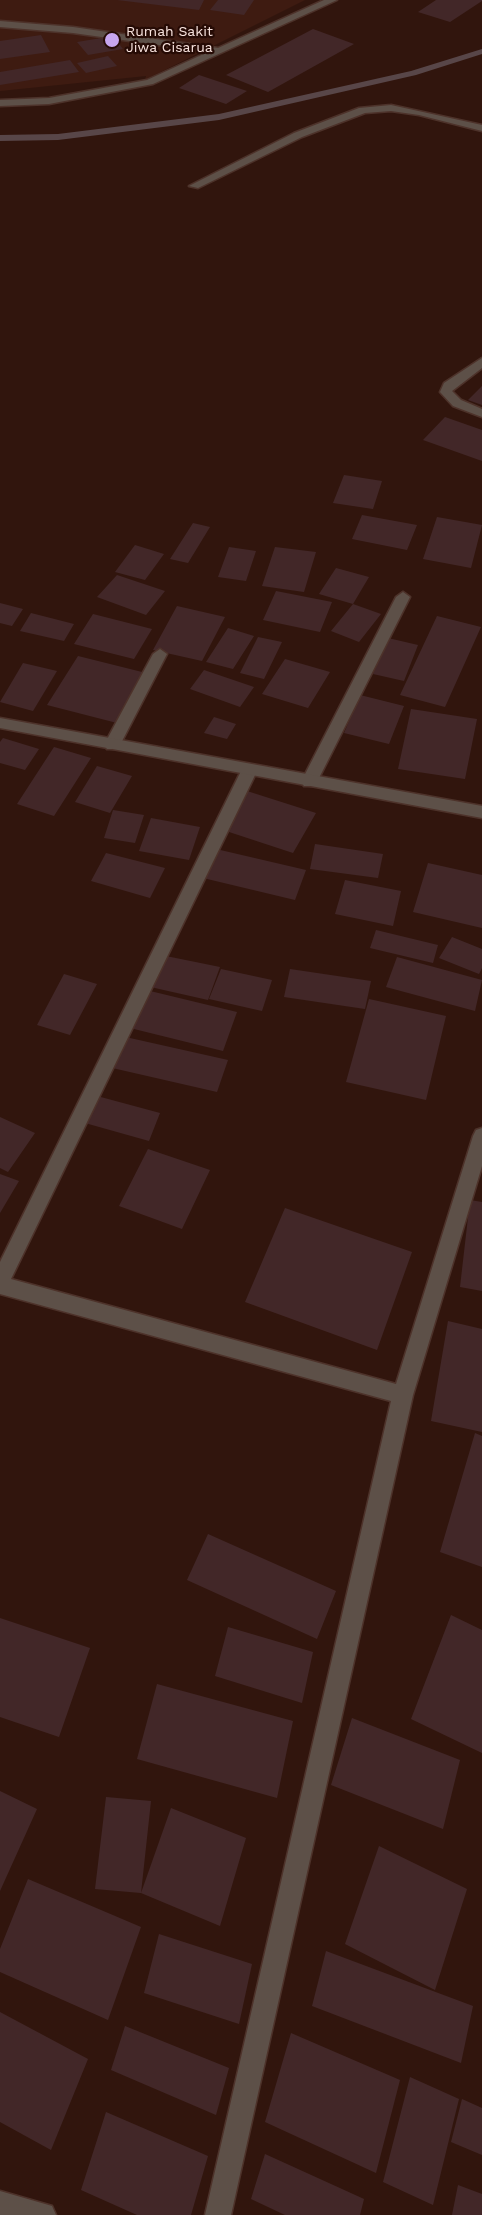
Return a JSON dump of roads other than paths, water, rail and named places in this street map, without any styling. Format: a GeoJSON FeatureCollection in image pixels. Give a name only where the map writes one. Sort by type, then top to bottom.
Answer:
{"type":"FeatureCollection","features":[{"type":"Feature","properties":{"kind":"street"},"geometry":{"type":"LineString","coordinates":[[0,103],[49,101],[150,82],[332,0]]}},
{"type":"Feature","properties":{"kind":"street"},"geometry":{"type":"LineString","coordinates":[[0,24],[73,30],[221,51]]}},
{"type":"Feature","properties":{"kind":"street"},"geometry":{"type":"LineString","coordinates":[[194,186],[298,135],[363,110],[391,108],[418,112],[482,128]]}},
{"type":"Feature","properties":{"kind":"street"},"geometry":{"type":"LineString","coordinates":[[482,362],[448,386],[446,392],[457,403],[482,413]]}},
{"type":"Feature","properties":{"kind":"street"},"geometry":{"type":"LineString","coordinates":[[309,783],[402,597]]}},
{"type":"Feature","properties":{"kind":"street"},"geometry":{"type":"LineString","coordinates":[[112,745],[160,654]]}},
{"type":"Feature","properties":{"kind":"street"},"geometry":{"type":"LineString","coordinates":[[0,723],[309,783],[482,812]]}},
{"type":"Feature","properties":{"kind":"street"},"geometry":{"type":"LineString","coordinates":[[249,771],[0,1284],[403,1395]]}},
{"type":"Feature","properties":{"kind":"street"},"geometry":{"type":"LineString","coordinates":[[218,2215],[403,1395],[482,1136]]}},
{"type":"Feature","properties":{"kind":"street"},"geometry":{"type":"LineString","coordinates":[[0,2204],[43,2215]]}},
{"type":"Feature","properties":{"kind":"waterway"},"geometry":{"type":"LineString","coordinates":[[0,138],[58,137],[219,117],[413,73],[482,51]]}},
{"type":"Feature","properties":{"kind":"place","name":"Rumah Sakit Jiwa Cisarua"},"geometry":{"type":"Point","coordinates":[112,40]}}]}
